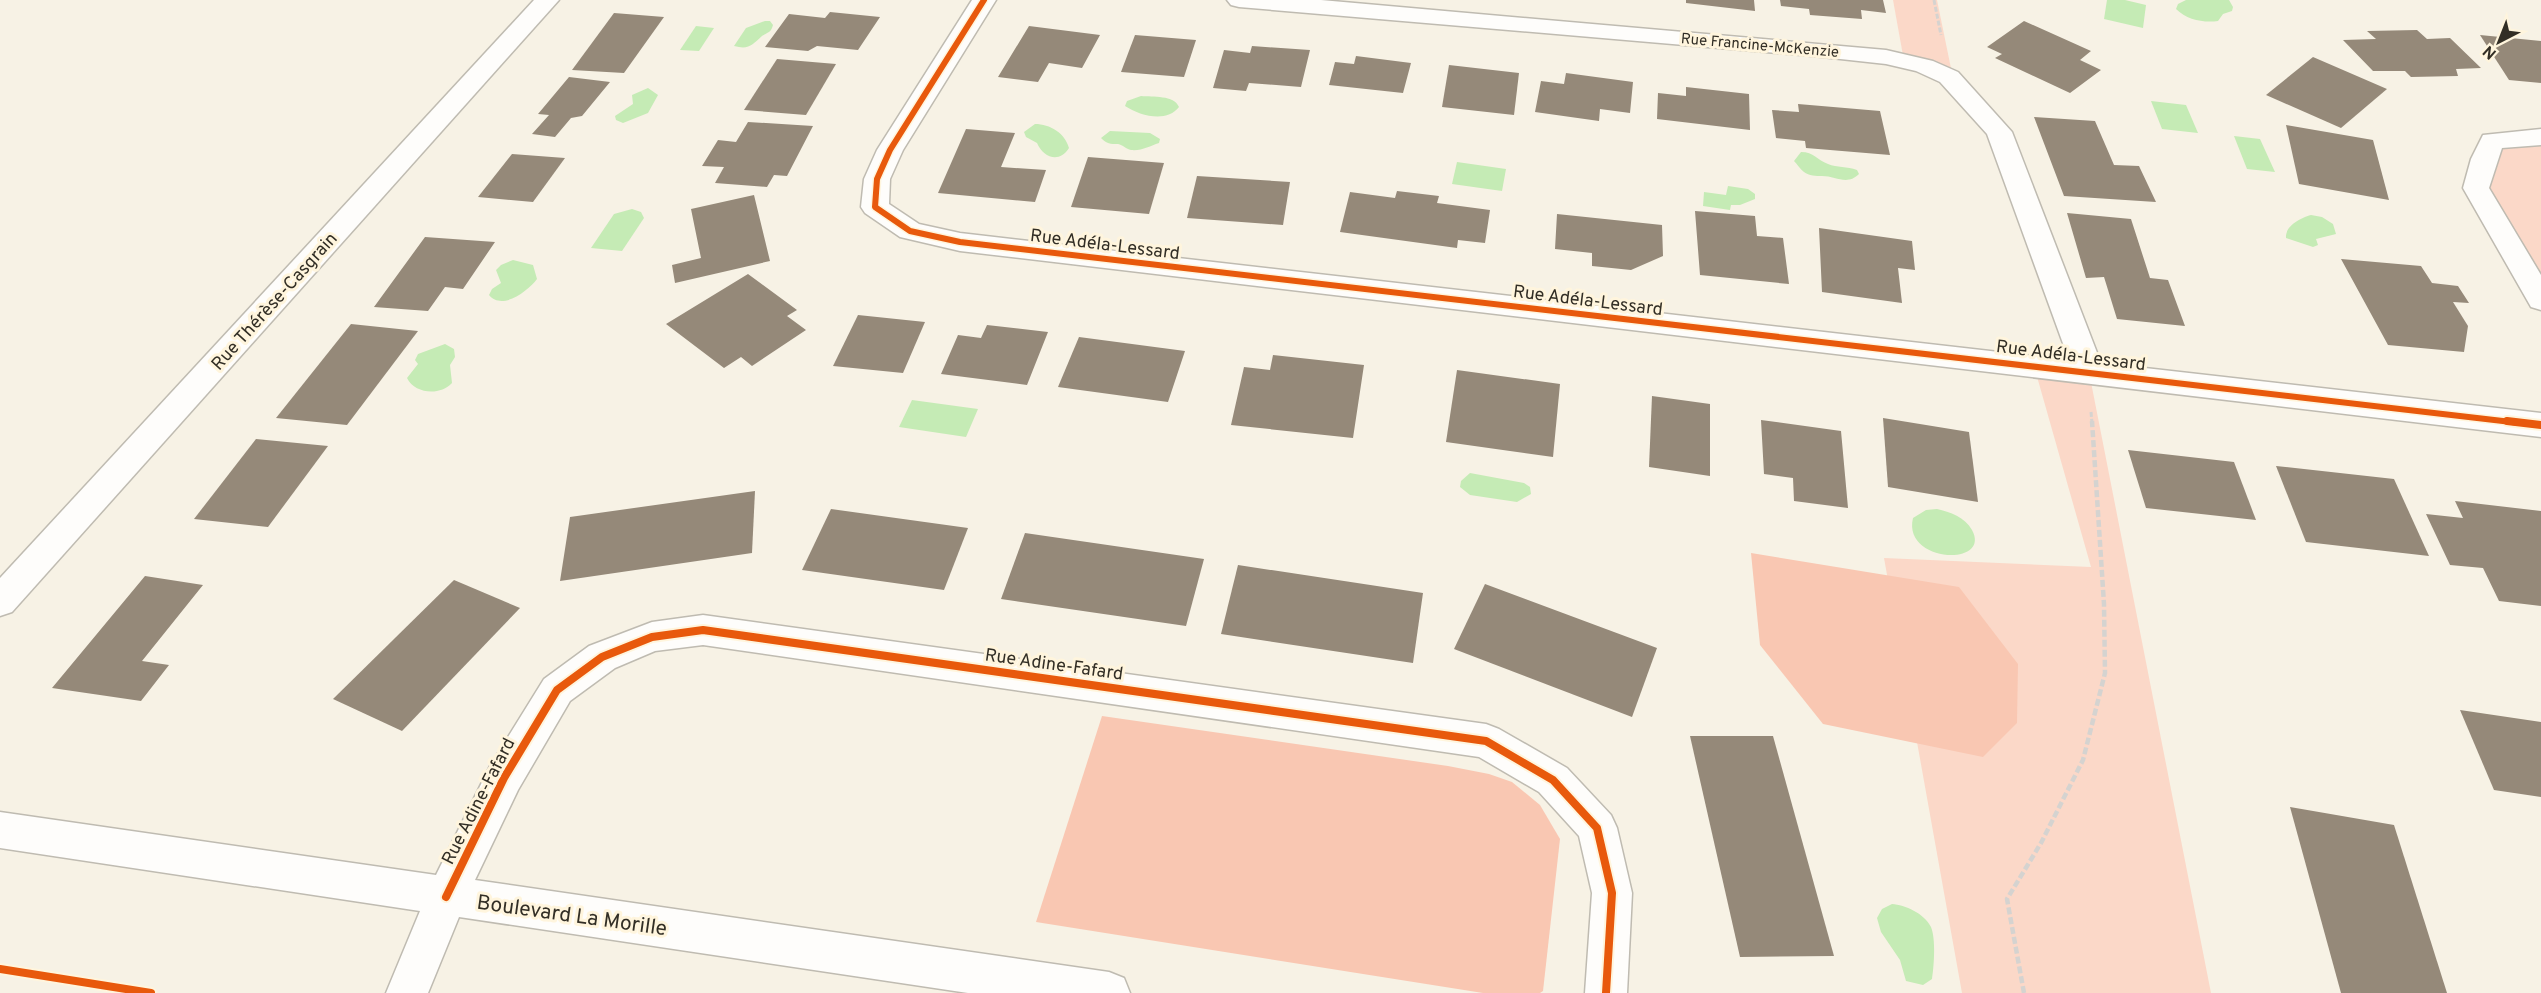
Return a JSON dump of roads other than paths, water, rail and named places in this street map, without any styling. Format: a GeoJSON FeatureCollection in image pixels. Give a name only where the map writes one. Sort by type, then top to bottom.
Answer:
{"type":"FeatureCollection","features":[{"type":"Feature","properties":{"kind":"street","name":"Rue Thérèse-Casgrain"},"geometry":{"type":"LineString","coordinates":[[0,602],[547,0]]}},
{"type":"Feature","properties":{"kind":"street","name":"Rue Adéla-Lessard"},"geometry":{"type":"LineString","coordinates":[[984,0],[890,150],[877,179],[875,207],[910,231],[960,242],[2541,425]]}},
{"type":"Feature","properties":{"kind":"street","name":"Rue Francine-McKenzie"},"geometry":{"type":"LineString","coordinates":[[1239,0],[1813,49],[1886,57],[1924,66],[1949,77],[1999,132],[2089,372]]}},
{"type":"Feature","properties":{"kind":"street"},"geometry":{"type":"LineString","coordinates":[[2541,137],[2492,141],[2476,188],[2541,300]]}},
{"type":"Feature","properties":{"kind":"street","name":"Rue Adine-Fafard"},"geometry":{"type":"LineString","coordinates":[[407,993],[446,897],[504,778],[557,690],[602,657],[652,637],[703,630],[1486,741],[1553,780],[1597,828],[1612,893],[1606,993]]}},
{"type":"Feature","properties":{"kind":"street","name":"Boulevard La Morille"},"geometry":{"type":"LineString","coordinates":[[0,830],[1109,993]]}}]}
